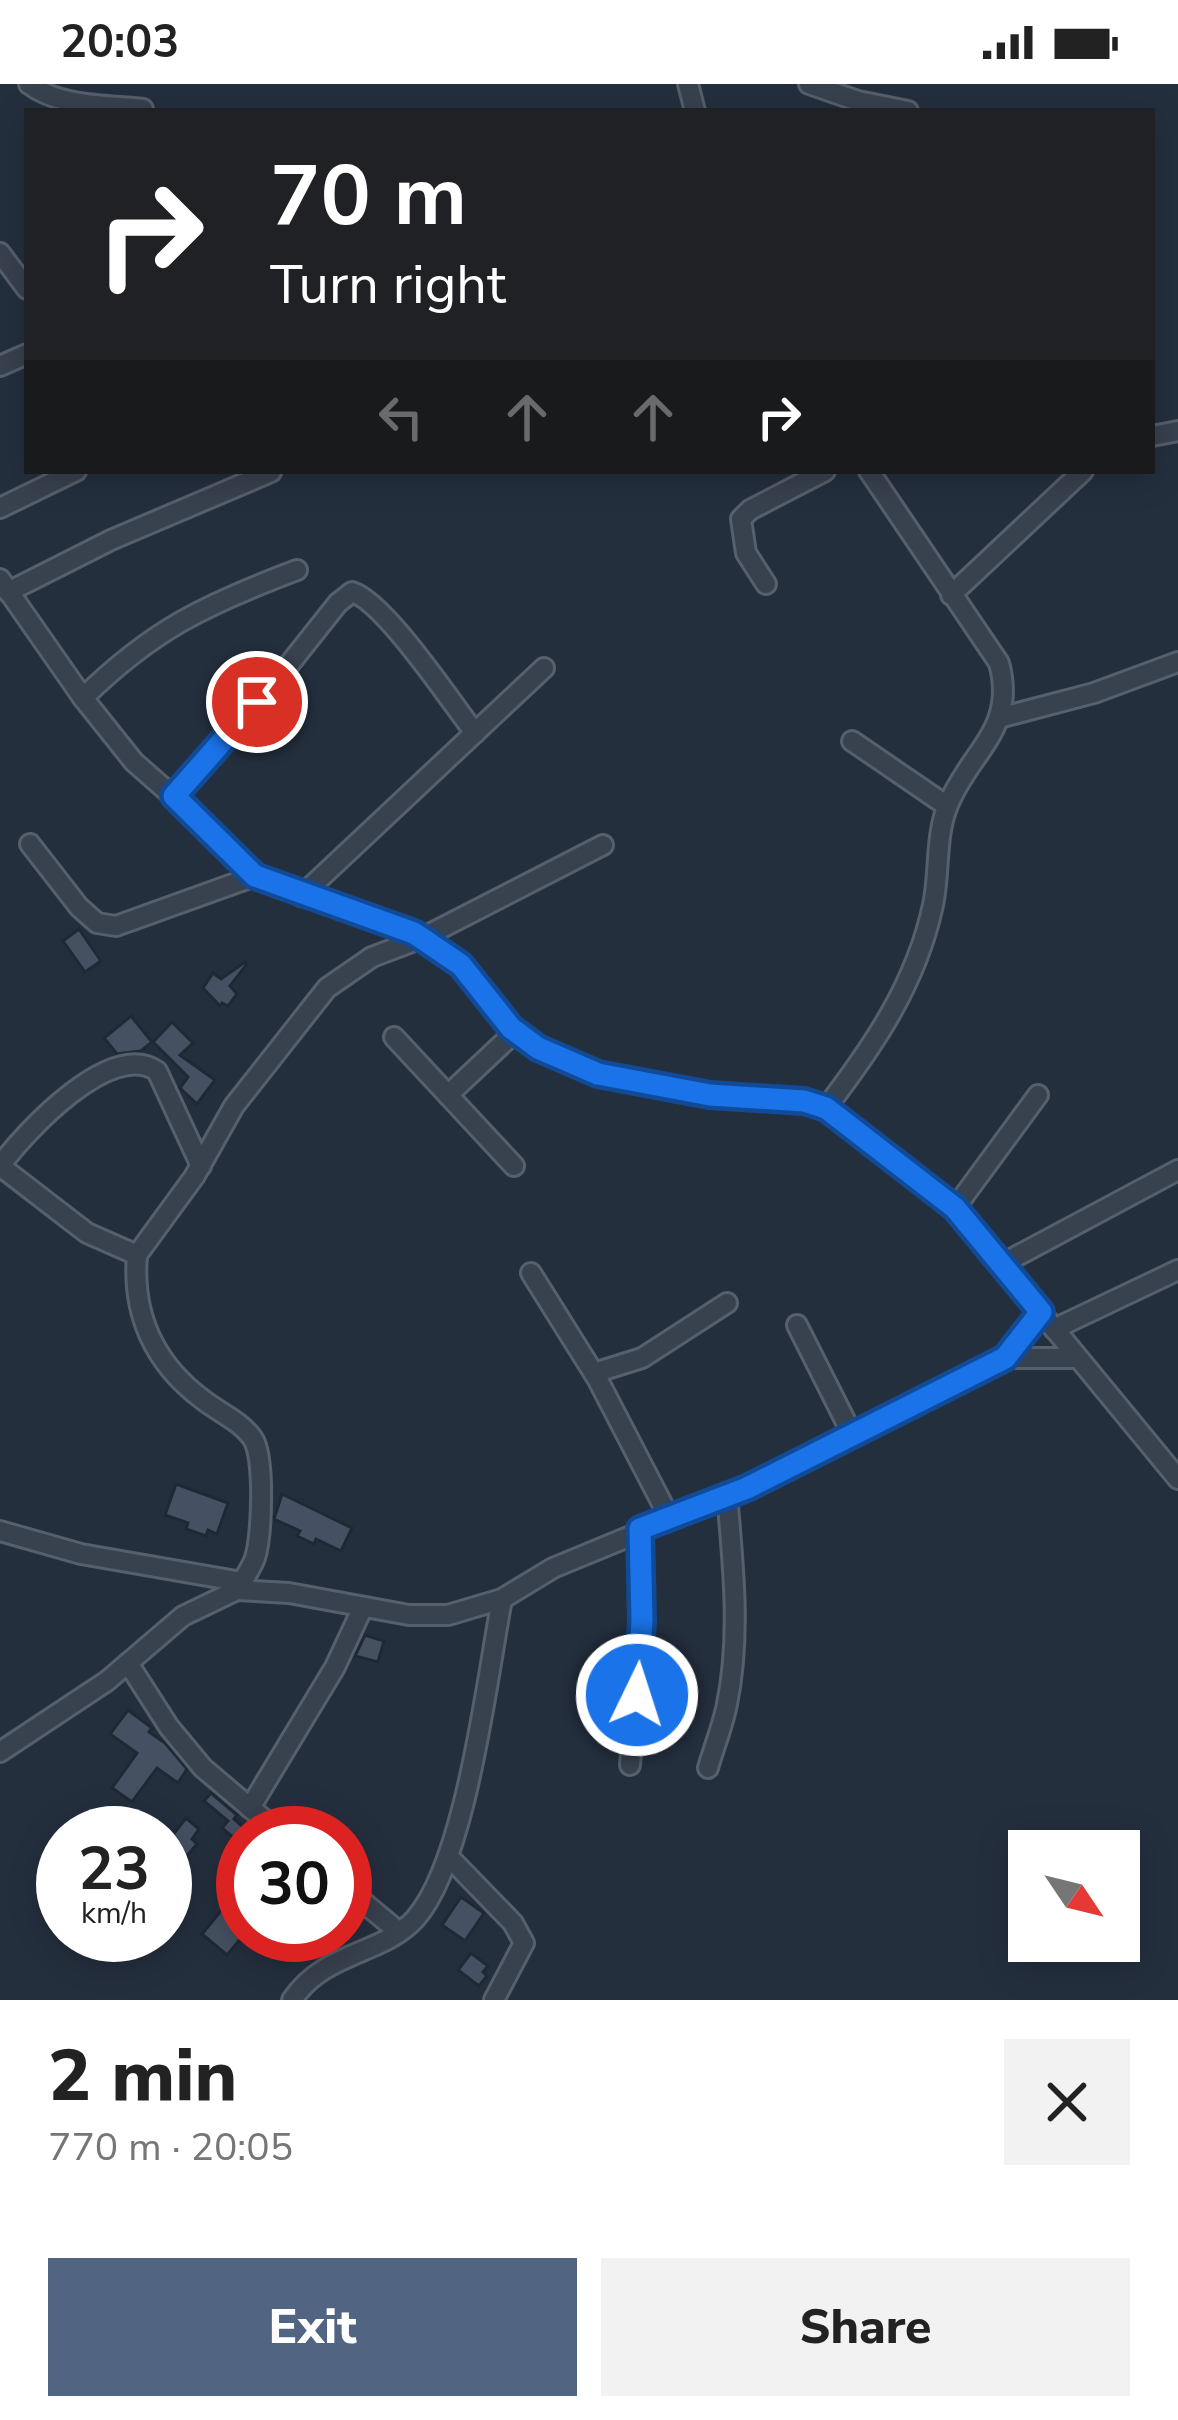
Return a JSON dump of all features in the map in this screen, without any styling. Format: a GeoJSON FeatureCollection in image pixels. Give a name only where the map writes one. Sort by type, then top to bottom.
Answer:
{"type":"FeatureCollection","features":[{"type":"Feature","properties":{"kind":"street"},"geometry":{"type":"LineString","coordinates":[[29,84],[73,102],[133,108]]}},
{"type":"Feature","properties":{"kind":"street"},"geometry":{"type":"LineString","coordinates":[[809,84],[893,108]]}},
{"type":"Feature","properties":{"kind":"street"},"geometry":{"type":"LineString","coordinates":[[0,254],[24,285]]}},
{"type":"Feature","properties":{"kind":"street"},"geometry":{"type":"LineString","coordinates":[[0,508],[70,474]]}},
{"type":"Feature","properties":{"kind":"street"},"geometry":{"type":"LineString","coordinates":[[266,474],[2,583],[134,762],[255,876],[422,938],[461,965],[516,1031],[538,1048],[598,1074],[710,1095],[804,1101],[826,1108],[955,1208],[1178,1479]]}},
{"type":"Feature","properties":{"kind":"street"},"geometry":{"type":"LineString","coordinates":[[766,584],[746,553],[741,519],[749,510],[819,474]]}},
{"type":"Feature","properties":{"kind":"street"},"geometry":{"type":"LineString","coordinates":[[826,1108],[895,1010],[916,968],[937,888],[947,806],[1006,698],[999,663],[870,474]]}},
{"type":"Feature","properties":{"kind":"street"},"geometry":{"type":"LineString","coordinates":[[951,595],[1080,474]]}},
{"type":"Feature","properties":{"kind":"street"},"geometry":{"type":"LineString","coordinates":[[83,698],[186,616],[297,570]]}},
{"type":"Feature","properties":{"kind":"street"},"geometry":{"type":"LineString","coordinates":[[174,796],[345,594],[352,592],[369,602],[393,628],[475,733]]}},
{"type":"Feature","properties":{"kind":"street"},"geometry":{"type":"LineString","coordinates":[[999,718],[1094,693],[1178,662]]}},
{"type":"Feature","properties":{"kind":"street"},"geometry":{"type":"LineString","coordinates":[[302,896],[544,668]]}},
{"type":"Feature","properties":{"kind":"street"},"geometry":{"type":"LineString","coordinates":[[852,741],[947,806]]}},
{"type":"Feature","properties":{"kind":"street"},"geometry":{"type":"LineString","coordinates":[[30,844],[79,907],[97,922],[116,926],[255,876]]}},
{"type":"Feature","properties":{"kind":"street"},"geometry":{"type":"LineString","coordinates":[[0,1752],[57,1717],[183,1616],[240,1586],[254,1562],[259,1538],[255,1442],[200,1397],[160,1354],[137,1308],[137,1255],[201,1166],[234,1106],[327,988],[372,957],[422,938],[603,845]]}},
{"type":"Feature","properties":{"kind":"street"},"geometry":{"type":"LineString","coordinates":[[448,1095],[516,1031]]}},
{"type":"Feature","properties":{"kind":"street"},"geometry":{"type":"LineString","coordinates":[[394,1036],[514,1166]]}},
{"type":"Feature","properties":{"kind":"street"},"geometry":{"type":"LineString","coordinates":[[137,1255],[87,1233],[0,1166],[24,1134],[58,1102],[120,1066],[138,1062],[157,1071],[201,1166]]}},
{"type":"Feature","properties":{"kind":"street"},"geometry":{"type":"LineString","coordinates":[[955,1208],[1038,1095]]}},
{"type":"Feature","properties":{"kind":"street"},"geometry":{"type":"LineString","coordinates":[[1002,1264],[1178,1170]]}},
{"type":"Feature","properties":{"kind":"street"},"geometry":{"type":"LineString","coordinates":[[1054,1329],[1178,1270]]}},
{"type":"Feature","properties":{"kind":"street"},"geometry":{"type":"LineString","coordinates":[[531,1274],[594,1373],[669,1517]]}},
{"type":"Feature","properties":{"kind":"street"},"geometry":{"type":"LineString","coordinates":[[594,1373],[642,1358],[727,1304]]}},
{"type":"Feature","properties":{"kind":"street"},"geometry":{"type":"LineString","coordinates":[[0,1531],[81,1554],[240,1586],[409,1615],[448,1615],[502,1599],[553,1568],[727,1495],[1005,1358],[1041,1312]]}},
{"type":"Feature","properties":{"kind":"street"},"geometry":{"type":"LineString","coordinates":[[797,1325],[852,1434]]}},
{"type":"Feature","properties":{"kind":"street"},"geometry":{"type":"LineString","coordinates":[[1005,1358],[1078,1358]]}},
{"type":"Feature","properties":{"kind":"street"},"geometry":{"type":"LineString","coordinates":[[708,1768],[727,1706],[734,1649],[735,1584],[727,1495]]}},
{"type":"Feature","properties":{"kind":"street"},"geometry":{"type":"LineString","coordinates":[[630,1766],[642,1621],[640,1529]]}},
{"type":"Feature","properties":{"kind":"street"},"geometry":{"type":"LineString","coordinates":[[292,2000],[334,1962],[399,1932],[426,1903],[448,1856],[480,1729],[502,1599]]}},
{"type":"Feature","properties":{"kind":"street"},"geometry":{"type":"LineString","coordinates":[[251,1806],[326,1684],[363,1607]]}},
{"type":"Feature","properties":{"kind":"street"},"geometry":{"type":"LineString","coordinates":[[128,1663],[203,1768],[248,1806]]}},
{"type":"Feature","properties":{"kind":"street"},"geometry":{"type":"LineString","coordinates":[[448,1856],[513,1923],[524,1943],[494,2000]]}},
{"type":"Feature","properties":{"kind":"street"},"geometry":{"type":"LineString","coordinates":[[372,1910],[399,1932]]}},
{"type":"Feature","properties":{"kind":"building"},"geometry":{"type":"Polygon","coordinates":[[[79,929],[101,961],[85,972],[63,941],[79,929]]]}},
{"type":"Feature","properties":{"kind":"building"},"geometry":{"type":"Polygon","coordinates":[[[245,962],[230,986],[237,994],[228,1006],[220,1006],[203,988],[213,973],[221,979],[245,962]]]}},
{"type":"Feature","properties":{"kind":"building"},"geometry":{"type":"Polygon","coordinates":[[[131,1016],[152,1042],[141,1051],[117,1054],[104,1038],[131,1016]]]}},
{"type":"Feature","properties":{"kind":"building"},"geometry":{"type":"Polygon","coordinates":[[[172,1022],[193,1043],[180,1055],[215,1080],[197,1104],[180,1088],[188,1077],[153,1042],[172,1022]]]}},
{"type":"Feature","properties":{"kind":"building"},"geometry":{"type":"Polygon","coordinates":[[[176,1484],[228,1503],[217,1534],[208,1530],[206,1536],[186,1529],[188,1523],[165,1515],[176,1484]]]}},
{"type":"Feature","properties":{"kind":"building"},"geometry":{"type":"Polygon","coordinates":[[[282,1494],[352,1528],[341,1551],[297,1536],[300,1531],[274,1519],[282,1494]]]}},
{"type":"Feature","properties":{"kind":"building"},"geometry":{"type":"Polygon","coordinates":[[[365,1635],[384,1641],[378,1662],[355,1656],[365,1635]]]}},
{"type":"Feature","properties":{"kind":"building"},"geometry":{"type":"Polygon","coordinates":[[[128,1710],[152,1728],[149,1732],[187,1769],[178,1783],[157,1768],[132,1802],[112,1788],[137,1753],[110,1734],[128,1710]]]}},
{"type":"Feature","properties":{"kind":"building"},"geometry":{"type":"Polygon","coordinates":[[[211,1793],[226,1806],[216,1806],[216,1811],[204,1801],[211,1793]]]}},
{"type":"Feature","properties":{"kind":"building"},"geometry":{"type":"Polygon","coordinates":[[[461,1897],[484,1913],[465,1941],[442,1925],[461,1897]]]}},
{"type":"Feature","properties":{"kind":"building"},"geometry":{"type":"Polygon","coordinates":[[[216,1917],[216,1946],[202,1934],[216,1917]]]}},
{"type":"Feature","properties":{"kind":"building"},"geometry":{"type":"Polygon","coordinates":[[[471,1953],[488,1966],[479,1986],[458,1970],[471,1953]]]}},
{"type":"Feature","properties":{"kind":"route"},"geometry":{"type":"LineString","coordinates":[[257,702],[174,796],[255,876],[414,933],[461,965],[511,1028],[538,1048],[598,1074],[710,1095],[804,1101],[826,1108],[955,1208],[1041,1312],[1005,1358],[747,1488],[640,1529],[642,1621],[637,1695]]}}]}
